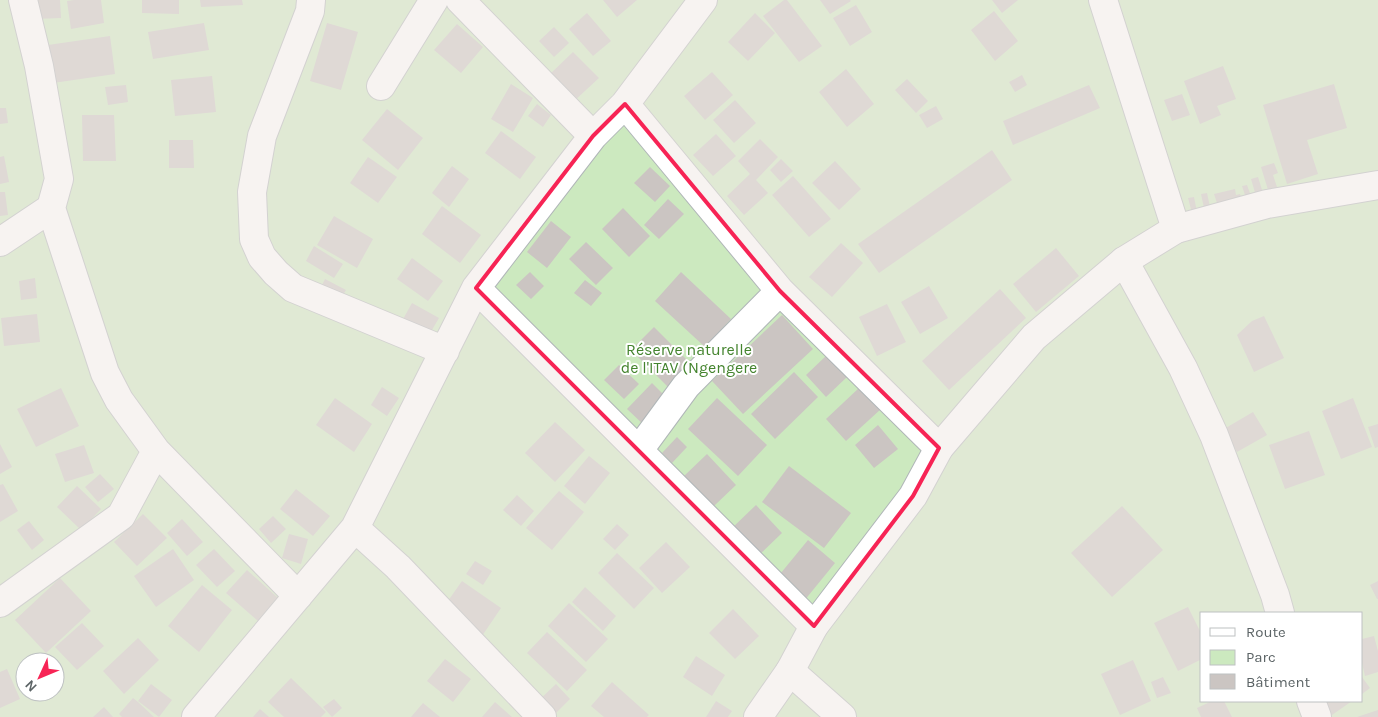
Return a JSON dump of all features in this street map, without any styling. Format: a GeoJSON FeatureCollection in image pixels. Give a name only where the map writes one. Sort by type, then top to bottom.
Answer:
{"type":"FeatureCollection","features":[{"type":"Feature","properties":{"kind":"street"},"geometry":{"type":"LineString","coordinates":[[23,0],[39,66],[59,179],[51,208],[105,373],[119,400],[156,451],[298,596]]}},
{"type":"Feature","properties":{"kind":"street"},"geometry":{"type":"LineString","coordinates":[[311,0],[310,11],[262,136],[252,192],[254,239],[262,257],[293,288],[445,351]]}},
{"type":"Feature","properties":{"kind":"street"},"geometry":{"type":"LineString","coordinates":[[381,86],[434,0]]}},
{"type":"Feature","properties":{"kind":"street"},"geometry":{"type":"LineString","coordinates":[[460,0],[593,136]]}},
{"type":"Feature","properties":{"kind":"street"},"geometry":{"type":"LineString","coordinates":[[196,717],[355,528],[476,288],[593,136],[625,104],[703,0]]}},
{"type":"Feature","properties":{"kind":"street"},"geometry":{"type":"LineString","coordinates":[[1104,0],[1176,229]]}},
{"type":"Feature","properties":{"kind":"street"},"geometry":{"type":"LineString","coordinates":[[625,104],[780,291],[939,448]]}},
{"type":"Feature","properties":{"kind":"street"},"geometry":{"type":"LineString","coordinates":[[758,717],[790,671],[814,626],[913,496],[939,448],[1034,337],[1124,261],[1176,229],[1267,204],[1378,185]]}},
{"type":"Feature","properties":{"kind":"street"},"geometry":{"type":"LineString","coordinates":[[0,242],[51,208]]}},
{"type":"Feature","properties":{"kind":"street"},"geometry":{"type":"LineString","coordinates":[[1124,261],[1184,368],[1210,427],[1275,595],[1280,612]]}},
{"type":"Feature","properties":{"kind":"street"},"geometry":{"type":"LineString","coordinates":[[476,288],[814,626]]}},
{"type":"Feature","properties":{"kind":"street"},"geometry":{"type":"LineString","coordinates":[[639,450],[686,386],[780,291]]}},
{"type":"Feature","properties":{"kind":"street"},"geometry":{"type":"LineString","coordinates":[[0,602],[121,516],[156,451]]}},
{"type":"Feature","properties":{"kind":"street"},"geometry":{"type":"LineString","coordinates":[[355,528],[398,567],[542,717]]}},
{"type":"Feature","properties":{"kind":"street"},"geometry":{"type":"LineString","coordinates":[[790,671],[842,717]]}},
{"type":"Feature","properties":{"kind":"street"},"geometry":{"type":"LineString","coordinates":[[1311,702],[1317,717]]}},
{"type":"Feature","properties":{"kind":"highlighted area"},"geometry":{"type":"Polygon","coordinates":[[[625,104],[780,291],[939,448],[913,496],[814,626],[476,288],[593,136],[625,104]]]}},
{"type":"Feature","properties":{"kind":"green space","name":"Réserve naturelle de l'ITAV (Ngengere"},"geometry":{"type":"Polygon","coordinates":[[[0,0],[1378,0],[1378,717],[0,717],[0,0]]]}},
{"type":"Feature","properties":{"kind":"building"},"geometry":{"type":"Polygon","coordinates":[[[35,0],[60,0],[61,18],[36,19],[35,0]]]}},
{"type":"Feature","properties":{"kind":"building"},"geometry":{"type":"Polygon","coordinates":[[[101,0],[104,23],[71,29],[67,1],[101,0]]]}},
{"type":"Feature","properties":{"kind":"building"},"geometry":{"type":"Polygon","coordinates":[[[142,0],[179,0],[179,14],[142,13],[142,0]]]}},
{"type":"Feature","properties":{"kind":"building"},"geometry":{"type":"Polygon","coordinates":[[[200,0],[242,0],[243,5],[201,7],[200,0]]]}},
{"type":"Feature","properties":{"kind":"building"},"geometry":{"type":"Polygon","coordinates":[[[603,0],[637,0],[617,17],[603,0]]]}},
{"type":"Feature","properties":{"kind":"building"},"geometry":{"type":"Polygon","coordinates":[[[784,0],[787,0],[822,46],[799,62],[763,16],[784,0]]]}},
{"type":"Feature","properties":{"kind":"building"},"geometry":{"type":"Polygon","coordinates":[[[820,0],[850,0],[851,1],[830,14],[820,0]]]}},
{"type":"Feature","properties":{"kind":"building"},"geometry":{"type":"Polygon","coordinates":[[[992,0],[1018,0],[1002,13],[992,0]]]}},
{"type":"Feature","properties":{"kind":"building"},"geometry":{"type":"Polygon","coordinates":[[[856,5],[872,32],[850,46],[833,18],[856,5]]]}},
{"type":"Feature","properties":{"kind":"building"},"geometry":{"type":"Polygon","coordinates":[[[994,11],[1018,41],[995,61],[971,30],[994,11]]]}},
{"type":"Feature","properties":{"kind":"building"},"geometry":{"type":"Polygon","coordinates":[[[587,13],[611,41],[593,56],[569,29],[587,13]]]}},
{"type":"Feature","properties":{"kind":"building"},"geometry":{"type":"Polygon","coordinates":[[[755,13],[775,33],[748,61],[728,42],[755,13]]]}},
{"type":"Feature","properties":{"kind":"building"},"geometry":{"type":"Polygon","coordinates":[[[204,23],[209,50],[153,59],[148,32],[204,23]]]}},
{"type":"Feature","properties":{"kind":"building"},"geometry":{"type":"Polygon","coordinates":[[[327,23],[358,32],[341,90],[310,81],[327,23]]]}},
{"type":"Feature","properties":{"kind":"building"},"geometry":{"type":"Polygon","coordinates":[[[457,24],[483,47],[461,73],[434,50],[457,24]]]}},
{"type":"Feature","properties":{"kind":"building"},"geometry":{"type":"Polygon","coordinates":[[[554,27],[569,43],[554,57],[539,41],[554,27]]]}},
{"type":"Feature","properties":{"kind":"building"},"geometry":{"type":"Polygon","coordinates":[[[110,36],[115,74],[53,83],[48,45],[110,36]]]}},
{"type":"Feature","properties":{"kind":"building"},"geometry":{"type":"Polygon","coordinates":[[[573,52],[599,78],[573,102],[548,76],[573,52]]]}},
{"type":"Feature","properties":{"kind":"building"},"geometry":{"type":"Polygon","coordinates":[[[1223,66],[1236,99],[1217,106],[1221,115],[1200,124],[1184,81],[1223,66]]]}},
{"type":"Feature","properties":{"kind":"building"},"geometry":{"type":"Polygon","coordinates":[[[846,69],[874,104],[847,127],[819,92],[846,69]]]}},
{"type":"Feature","properties":{"kind":"building"},"geometry":{"type":"Polygon","coordinates":[[[712,72],[733,95],[705,120],[684,96],[712,72]]]}},
{"type":"Feature","properties":{"kind":"building"},"geometry":{"type":"Polygon","coordinates":[[[1022,75],[1027,85],[1015,92],[1009,82],[1022,75]]]}},
{"type":"Feature","properties":{"kind":"building"},"geometry":{"type":"Polygon","coordinates":[[[212,76],[216,112],[175,116],[171,80],[212,76]]]}},
{"type":"Feature","properties":{"kind":"building"},"geometry":{"type":"Polygon","coordinates":[[[907,79],[928,101],[916,113],[895,90],[907,79]]]}},
{"type":"Feature","properties":{"kind":"building"},"geometry":{"type":"Polygon","coordinates":[[[511,84],[533,98],[513,132],[491,119],[511,84]]]}},
{"type":"Feature","properties":{"kind":"building"},"geometry":{"type":"Polygon","coordinates":[[[1334,84],[1347,128],[1307,140],[1318,174],[1287,184],[1263,105],[1334,84]]]}},
{"type":"Feature","properties":{"kind":"building"},"geometry":{"type":"Polygon","coordinates":[[[126,85],[128,102],[108,105],[105,87],[126,85]]]}},
{"type":"Feature","properties":{"kind":"building"},"geometry":{"type":"Polygon","coordinates":[[[1089,85],[1100,108],[1013,145],[1003,121],[1089,85]]]}},
{"type":"Feature","properties":{"kind":"building"},"geometry":{"type":"Polygon","coordinates":[[[1182,94],[1190,115],[1172,121],[1164,100],[1182,94]]]}},
{"type":"Feature","properties":{"kind":"building"},"geometry":{"type":"Polygon","coordinates":[[[735,100],[756,123],[734,143],[713,120],[735,100]]]}},
{"type":"Feature","properties":{"kind":"building"},"geometry":{"type":"Polygon","coordinates":[[[537,104],[551,115],[543,127],[528,116],[537,104]]]}},
{"type":"Feature","properties":{"kind":"building"},"geometry":{"type":"Polygon","coordinates":[[[936,106],[943,119],[927,128],[919,115],[936,106]]]}},
{"type":"Feature","properties":{"kind":"building"},"geometry":{"type":"Polygon","coordinates":[[[0,108],[6,108],[8,123],[0,124],[0,108]]]}},
{"type":"Feature","properties":{"kind":"building"},"geometry":{"type":"Polygon","coordinates":[[[387,109],[423,138],[398,170],[362,140],[387,109]]]}},
{"type":"Feature","properties":{"kind":"building"},"geometry":{"type":"Polygon","coordinates":[[[82,115],[114,115],[116,161],[83,161],[82,115]]]}},
{"type":"Feature","properties":{"kind":"building"},"geometry":{"type":"Polygon","coordinates":[[[501,131],[536,157],[520,179],[485,153],[501,131]]]}},
{"type":"Feature","properties":{"kind":"building"},"geometry":{"type":"Polygon","coordinates":[[[716,134],[736,156],[713,176],[693,155],[716,134]]]}},
{"type":"Feature","properties":{"kind":"building"},"geometry":{"type":"Polygon","coordinates":[[[760,139],[778,157],[756,180],[768,193],[744,215],[727,196],[750,174],[738,161],[760,139]]]}},
{"type":"Feature","properties":{"kind":"building"},"geometry":{"type":"Polygon","coordinates":[[[169,140],[193,140],[194,168],[169,168],[169,140]]]}},
{"type":"Feature","properties":{"kind":"building"},"geometry":{"type":"Polygon","coordinates":[[[992,150],[1012,180],[879,273],[858,244],[992,150]]]}},
{"type":"Feature","properties":{"kind":"building"},"geometry":{"type":"Polygon","coordinates":[[[4,156],[9,182],[0,184],[0,157],[4,156]]]}},
{"type":"Feature","properties":{"kind":"building"},"geometry":{"type":"Polygon","coordinates":[[[368,157],[397,177],[378,203],[350,183],[368,157]]]}},
{"type":"Feature","properties":{"kind":"building"},"geometry":{"type":"Polygon","coordinates":[[[781,159],[793,171],[781,182],[770,170],[781,159]]]}},
{"type":"Feature","properties":{"kind":"building"},"geometry":{"type":"Polygon","coordinates":[[[835,161],[861,189],[839,210],[812,183],[835,161]]]}},
{"type":"Feature","properties":{"kind":"building"},"geometry":{"type":"Polygon","coordinates":[[[1274,163],[1278,173],[1273,175],[1278,190],[1269,193],[1261,167],[1274,163]]]}},
{"type":"Feature","properties":{"kind":"building"},"geometry":{"type":"Polygon","coordinates":[[[452,166],[469,179],[449,207],[432,193],[452,166]]]}},
{"type":"Feature","properties":{"kind":"building"},"geometry":{"type":"Polygon","coordinates":[[[650,167],[670,186],[655,202],[634,183],[650,167]]]}},
{"type":"Feature","properties":{"kind":"building"},"geometry":{"type":"Polygon","coordinates":[[[793,176],[831,219],[809,237],[772,195],[793,176]]]}},
{"type":"Feature","properties":{"kind":"building"},"geometry":{"type":"Polygon","coordinates":[[[1258,177],[1263,193],[1256,196],[1251,179],[1258,177]]]}},
{"type":"Feature","properties":{"kind":"building"},"geometry":{"type":"Polygon","coordinates":[[[1247,185],[1251,196],[1246,198],[1242,186],[1247,185]]]}},
{"type":"Feature","properties":{"kind":"building"},"geometry":{"type":"Polygon","coordinates":[[[1235,189],[1236,195],[1240,194],[1242,199],[1218,206],[1214,194],[1235,189]]]}},
{"type":"Feature","properties":{"kind":"building"},"geometry":{"type":"Polygon","coordinates":[[[0,192],[5,192],[8,215],[0,216],[0,192]]]}},
{"type":"Feature","properties":{"kind":"building"},"geometry":{"type":"Polygon","coordinates":[[[1207,193],[1210,207],[1204,208],[1201,194],[1207,193]]]}},
{"type":"Feature","properties":{"kind":"building"},"geometry":{"type":"Polygon","coordinates":[[[1194,197],[1197,212],[1192,213],[1188,198],[1194,197]]]}},
{"type":"Feature","properties":{"kind":"building"},"geometry":{"type":"Polygon","coordinates":[[[668,199],[684,214],[659,239],[644,225],[668,199]]]}},
{"type":"Feature","properties":{"kind":"building"},"geometry":{"type":"Polygon","coordinates":[[[442,206],[481,235],[460,263],[422,234],[442,206]]]}},
{"type":"Feature","properties":{"kind":"building"},"geometry":{"type":"Polygon","coordinates":[[[623,208],[650,236],[629,257],[602,229],[623,208]]]}},
{"type":"Feature","properties":{"kind":"building"},"geometry":{"type":"Polygon","coordinates":[[[334,216],[373,239],[357,268],[317,245],[334,216]]]}},
{"type":"Feature","properties":{"kind":"building"},"geometry":{"type":"Polygon","coordinates":[[[551,221],[571,237],[547,268],[527,252],[551,221]]]}},
{"type":"Feature","properties":{"kind":"building"},"geometry":{"type":"Polygon","coordinates":[[[586,242],[613,268],[596,285],[569,259],[586,242]]]}},
{"type":"Feature","properties":{"kind":"building"},"geometry":{"type":"Polygon","coordinates":[[[841,243],[863,263],[832,297],[809,277],[841,243]]]}},
{"type":"Feature","properties":{"kind":"building"},"geometry":{"type":"Polygon","coordinates":[[[314,246],[343,264],[334,278],[306,261],[314,246]]]}},
{"type":"Feature","properties":{"kind":"building"},"geometry":{"type":"Polygon","coordinates":[[[1056,248],[1079,276],[1036,312],[1013,284],[1056,248]]]}},
{"type":"Feature","properties":{"kind":"building"},"geometry":{"type":"Polygon","coordinates":[[[412,258],[443,281],[428,301],[397,279],[412,258]]]}},
{"type":"Feature","properties":{"kind":"building"},"geometry":{"type":"Polygon","coordinates":[[[530,272],[544,286],[531,299],[516,285],[530,272]]]}},
{"type":"Feature","properties":{"kind":"building"},"geometry":{"type":"Polygon","coordinates":[[[681,272],[731,319],[705,347],[655,301],[681,272]]]}},
{"type":"Feature","properties":{"kind":"building"},"geometry":{"type":"Polygon","coordinates":[[[35,278],[37,298],[21,300],[19,281],[35,278]]]}},
{"type":"Feature","properties":{"kind":"building"},"geometry":{"type":"Polygon","coordinates":[[[325,279],[346,290],[337,305],[317,295],[325,279]]]}},
{"type":"Feature","properties":{"kind":"building"},"geometry":{"type":"Polygon","coordinates":[[[585,280],[602,293],[591,306],[574,293],[585,280]]]}},
{"type":"Feature","properties":{"kind":"building"},"geometry":{"type":"Polygon","coordinates":[[[929,286],[948,318],[920,334],[901,302],[929,286]]]}},
{"type":"Feature","properties":{"kind":"building"},"geometry":{"type":"Polygon","coordinates":[[[1000,289],[1026,318],[949,390],[922,361],[1000,289]]]}},
{"type":"Feature","properties":{"kind":"building"},"geometry":{"type":"Polygon","coordinates":[[[412,303],[439,318],[429,335],[402,321],[412,303]]]}},
{"type":"Feature","properties":{"kind":"building"},"geometry":{"type":"Polygon","coordinates":[[[887,304],[906,342],[877,356],[859,317],[887,304]]]}},
{"type":"Feature","properties":{"kind":"building"},"geometry":{"type":"Polygon","coordinates":[[[37,314],[40,342],[4,346],[1,318],[37,314]]]}},
{"type":"Feature","properties":{"kind":"building"},"geometry":{"type":"Polygon","coordinates":[[[782,315],[813,349],[743,414],[712,381],[782,315]]]}},
{"type":"Feature","properties":{"kind":"building"},"geometry":{"type":"Polygon","coordinates":[[[1264,316],[1284,358],[1254,372],[1237,335],[1252,321],[1264,316]]]}},
{"type":"Feature","properties":{"kind":"building"},"geometry":{"type":"Polygon","coordinates":[[[654,327],[696,369],[673,392],[631,350],[654,327]]]}},
{"type":"Feature","properties":{"kind":"building"},"geometry":{"type":"Polygon","coordinates":[[[827,355],[847,377],[826,397],[806,375],[827,355]]]}},
{"type":"Feature","properties":{"kind":"building"},"geometry":{"type":"Polygon","coordinates":[[[619,365],[639,384],[624,399],[604,380],[619,365]]]}},
{"type":"Feature","properties":{"kind":"building"},"geometry":{"type":"Polygon","coordinates":[[[794,372],[818,397],[775,439],[751,414],[794,372]]]}},
{"type":"Feature","properties":{"kind":"building"},"geometry":{"type":"Polygon","coordinates":[[[652,383],[670,401],[645,426],[627,409],[652,383]]]}},
{"type":"Feature","properties":{"kind":"building"},"geometry":{"type":"Polygon","coordinates":[[[382,387],[399,398],[387,416],[371,405],[382,387]]]}},
{"type":"Feature","properties":{"kind":"building"},"geometry":{"type":"Polygon","coordinates":[[[860,387],[881,409],[846,441],[826,419],[860,387]]]}},
{"type":"Feature","properties":{"kind":"building"},"geometry":{"type":"Polygon","coordinates":[[[61,388],[79,426],[36,447],[17,409],[61,388]]]}},
{"type":"Feature","properties":{"kind":"building"},"geometry":{"type":"Polygon","coordinates":[[[335,398],[372,424],[354,452],[316,425],[335,398]]]}},
{"type":"Feature","properties":{"kind":"building"},"geometry":{"type":"Polygon","coordinates":[[[717,398],[767,445],[738,476],[688,429],[717,398]]]}},
{"type":"Feature","properties":{"kind":"building"},"geometry":{"type":"Polygon","coordinates":[[[1353,398],[1372,447],[1341,459],[1322,411],[1353,398]]]}},
{"type":"Feature","properties":{"kind":"building"},"geometry":{"type":"Polygon","coordinates":[[[1253,412],[1267,435],[1237,452],[1224,429],[1253,412]]]}},
{"type":"Feature","properties":{"kind":"building"},"geometry":{"type":"Polygon","coordinates":[[[555,422],[585,450],[555,482],[525,453],[555,422]]]}},
{"type":"Feature","properties":{"kind":"building"},"geometry":{"type":"Polygon","coordinates":[[[1378,424],[1378,447],[1375,448],[1368,427],[1378,424]]]}},
{"type":"Feature","properties":{"kind":"building"},"geometry":{"type":"Polygon","coordinates":[[[878,425],[898,449],[874,468],[855,445],[878,425]]]}},
{"type":"Feature","properties":{"kind":"building"},"geometry":{"type":"Polygon","coordinates":[[[1309,431],[1325,475],[1285,489],[1269,445],[1309,431]]]}},
{"type":"Feature","properties":{"kind":"building"},"geometry":{"type":"Polygon","coordinates":[[[677,437],[687,447],[672,463],[662,453],[677,437]]]}},
{"type":"Feature","properties":{"kind":"building"},"geometry":{"type":"Polygon","coordinates":[[[0,444],[12,467],[0,474],[0,444]]]}},
{"type":"Feature","properties":{"kind":"building"},"geometry":{"type":"Polygon","coordinates":[[[84,445],[94,473],[65,482],[55,454],[84,445]]]}},
{"type":"Feature","properties":{"kind":"building"},"geometry":{"type":"Polygon","coordinates":[[[707,454],[736,485],[714,506],[684,476],[707,454]]]}},
{"type":"Feature","properties":{"kind":"building"},"geometry":{"type":"Polygon","coordinates":[[[589,456],[610,473],[585,504],[564,486],[589,456]]]}},
{"type":"Feature","properties":{"kind":"building"},"geometry":{"type":"Polygon","coordinates":[[[789,466],[851,513],[824,548],[762,502],[789,466]]]}},
{"type":"Feature","properties":{"kind":"building"},"geometry":{"type":"Polygon","coordinates":[[[100,474],[114,489],[98,502],[85,487],[100,474]]]}},
{"type":"Feature","properties":{"kind":"building"},"geometry":{"type":"Polygon","coordinates":[[[3,484],[18,511],[0,522],[0,485],[3,484]]]}},
{"type":"Feature","properties":{"kind":"building"},"geometry":{"type":"Polygon","coordinates":[[[77,486],[101,509],[81,530],[57,507],[77,486]]]}},
{"type":"Feature","properties":{"kind":"building"},"geometry":{"type":"Polygon","coordinates":[[[296,489],[330,516],[313,536],[280,509],[296,489]]]}},
{"type":"Feature","properties":{"kind":"building"},"geometry":{"type":"Polygon","coordinates":[[[559,491],[584,512],[552,550],[526,528],[559,491]]]}},
{"type":"Feature","properties":{"kind":"building"},"geometry":{"type":"Polygon","coordinates":[[[517,495],[534,511],[521,526],[503,510],[517,495]]]}},
{"type":"Feature","properties":{"kind":"building"},"geometry":{"type":"Polygon","coordinates":[[[756,505],[782,533],[757,557],[731,529],[756,505]]]}},
{"type":"Feature","properties":{"kind":"building"},"geometry":{"type":"Polygon","coordinates":[[[1122,506],[1163,550],[1112,597],[1071,553],[1122,506]]]}},
{"type":"Feature","properties":{"kind":"building"},"geometry":{"type":"Polygon","coordinates":[[[143,514],[167,538],[137,566],[114,542],[143,514]]]}},
{"type":"Feature","properties":{"kind":"building"},"geometry":{"type":"Polygon","coordinates":[[[273,516],[286,529],[271,543],[259,529],[273,516]]]}},
{"type":"Feature","properties":{"kind":"building"},"geometry":{"type":"Polygon","coordinates":[[[182,519],[203,542],[187,556],[167,533],[182,519]]]}},
{"type":"Feature","properties":{"kind":"building"},"geometry":{"type":"Polygon","coordinates":[[[29,521],[44,540],[32,550],[17,530],[29,521]]]}},
{"type":"Feature","properties":{"kind":"building"},"geometry":{"type":"Polygon","coordinates":[[[617,524],[629,535],[615,550],[603,539],[617,524]]]}},
{"type":"Feature","properties":{"kind":"building"},"geometry":{"type":"Polygon","coordinates":[[[289,534],[308,539],[301,564],[282,558],[289,534]]]}},
{"type":"Feature","properties":{"kind":"building"},"geometry":{"type":"Polygon","coordinates":[[[808,540],[835,563],[804,601],[776,579],[808,540]]]}},
{"type":"Feature","properties":{"kind":"building"},"geometry":{"type":"Polygon","coordinates":[[[666,542],[690,567],[662,593],[639,568],[666,542]]]}},
{"type":"Feature","properties":{"kind":"building"},"geometry":{"type":"Polygon","coordinates":[[[173,549],[194,580],[156,607],[134,576],[173,549]]]}},
{"type":"Feature","properties":{"kind":"building"},"geometry":{"type":"Polygon","coordinates":[[[214,549],[235,571],[217,587],[196,565],[214,549]]]}},
{"type":"Feature","properties":{"kind":"building"},"geometry":{"type":"Polygon","coordinates":[[[617,553],[654,588],[634,609],[598,573],[617,553]]]}},
{"type":"Feature","properties":{"kind":"building"},"geometry":{"type":"Polygon","coordinates":[[[475,561],[492,571],[483,585],[466,574],[475,561]]]}},
{"type":"Feature","properties":{"kind":"building"},"geometry":{"type":"Polygon","coordinates":[[[247,570],[278,598],[258,621],[226,593],[247,570]]]}},
{"type":"Feature","properties":{"kind":"building"},"geometry":{"type":"Polygon","coordinates":[[[60,578],[91,611],[47,652],[15,620],[60,578]]]}},
{"type":"Feature","properties":{"kind":"building"},"geometry":{"type":"Polygon","coordinates":[[[462,581],[501,608],[482,636],[443,608],[462,581]]]}},
{"type":"Feature","properties":{"kind":"building"},"geometry":{"type":"Polygon","coordinates":[[[1378,581],[1378,599],[1377,599],[1370,585],[1378,581]]]}},
{"type":"Feature","properties":{"kind":"building"},"geometry":{"type":"Polygon","coordinates":[[[202,585],[232,610],[199,652],[168,626],[202,585]]]}},
{"type":"Feature","properties":{"kind":"building"},"geometry":{"type":"Polygon","coordinates":[[[585,587],[616,616],[603,631],[572,602],[585,587]]]}},
{"type":"Feature","properties":{"kind":"building"},"geometry":{"type":"Polygon","coordinates":[[[569,603],[608,639],[586,662],[548,626],[569,603]]]}},
{"type":"Feature","properties":{"kind":"building"},"geometry":{"type":"Polygon","coordinates":[[[1188,607],[1200,631],[1200,660],[1178,671],[1154,623],[1188,607]]]}},
{"type":"Feature","properties":{"kind":"building"},"geometry":{"type":"Polygon","coordinates":[[[733,609],[759,636],[735,659],[709,633],[733,609]]]}},
{"type":"Feature","properties":{"kind":"building"},"geometry":{"type":"Polygon","coordinates":[[[82,623],[104,646],[77,670],[65,657],[65,652],[60,652],[55,647],[82,623]]]}},
{"type":"Feature","properties":{"kind":"building"},"geometry":{"type":"Polygon","coordinates":[[[547,632],[587,670],[567,691],[527,653],[547,632]]]}},
{"type":"Feature","properties":{"kind":"building"},"geometry":{"type":"Polygon","coordinates":[[[1374,636],[1378,651],[1378,672],[1365,676],[1363,667],[1363,639],[1374,636]]]}},
{"type":"Feature","properties":{"kind":"building"},"geometry":{"type":"Polygon","coordinates":[[[138,638],[159,660],[124,694],[103,671],[138,638]]]}},
{"type":"Feature","properties":{"kind":"building"},"geometry":{"type":"Polygon","coordinates":[[[696,656],[725,675],[712,696],[683,677],[696,656]]]}},
{"type":"Feature","properties":{"kind":"building"},"geometry":{"type":"Polygon","coordinates":[[[445,659],[471,679],[453,702],[427,681],[445,659]]]}},
{"type":"Feature","properties":{"kind":"building"},"geometry":{"type":"Polygon","coordinates":[[[1133,660],[1151,701],[1120,715],[1101,674],[1133,660]]]}},
{"type":"Feature","properties":{"kind":"building"},"geometry":{"type":"Polygon","coordinates":[[[7,669],[15,687],[15,701],[0,708],[0,672],[7,669]]]}},
{"type":"Feature","properties":{"kind":"building"},"geometry":{"type":"Polygon","coordinates":[[[1163,677],[1171,693],[1157,698],[1151,682],[1163,677]]]}},
{"type":"Feature","properties":{"kind":"building"},"geometry":{"type":"Polygon","coordinates":[[[291,678],[326,712],[321,717],[284,717],[268,702],[291,678]]]}},
{"type":"Feature","properties":{"kind":"building"},"geometry":{"type":"Polygon","coordinates":[[[1363,678],[1370,688],[1363,693],[1363,678]]]}},
{"type":"Feature","properties":{"kind":"building"},"geometry":{"type":"Polygon","coordinates":[[[612,682],[649,715],[647,717],[604,717],[591,706],[612,682]]]}},
{"type":"Feature","properties":{"kind":"building"},"geometry":{"type":"Polygon","coordinates":[[[151,684],[172,700],[159,717],[138,701],[151,684]]]}},
{"type":"Feature","properties":{"kind":"building"},"geometry":{"type":"Polygon","coordinates":[[[556,684],[570,699],[552,717],[535,704],[556,684]]]}},
{"type":"Feature","properties":{"kind":"building"},"geometry":{"type":"Polygon","coordinates":[[[133,698],[154,717],[122,717],[119,714],[133,698]]]}},
{"type":"Feature","properties":{"kind":"building"},"geometry":{"type":"Polygon","coordinates":[[[334,699],[342,708],[332,717],[323,707],[334,699]]]}},
{"type":"Feature","properties":{"kind":"building"},"geometry":{"type":"Polygon","coordinates":[[[716,701],[732,711],[728,717],[706,717],[716,701]]]}},
{"type":"Feature","properties":{"kind":"building"},"geometry":{"type":"Polygon","coordinates":[[[495,702],[512,717],[482,717],[495,702]]]}},
{"type":"Feature","properties":{"kind":"building"},"geometry":{"type":"Polygon","coordinates":[[[1210,702],[1224,702],[1232,717],[1201,717],[1197,708],[1210,702]]]}},
{"type":"Feature","properties":{"kind":"building"},"geometry":{"type":"Polygon","coordinates":[[[1322,702],[1351,702],[1332,715],[1322,702]]]}},
{"type":"Feature","properties":{"kind":"building"},"geometry":{"type":"Polygon","coordinates":[[[423,703],[440,717],[411,717],[423,703]]]}},
{"type":"Feature","properties":{"kind":"building"},"geometry":{"type":"Polygon","coordinates":[[[104,707],[113,717],[93,717],[104,707]]]}},
{"type":"Feature","properties":{"kind":"building"},"geometry":{"type":"Polygon","coordinates":[[[260,709],[269,717],[253,717],[260,709]]]}},
{"type":"Feature","properties":{"kind":"building"},"geometry":{"type":"Polygon","coordinates":[[[1378,710],[1378,717],[1357,717],[1378,710]]]}}]}
